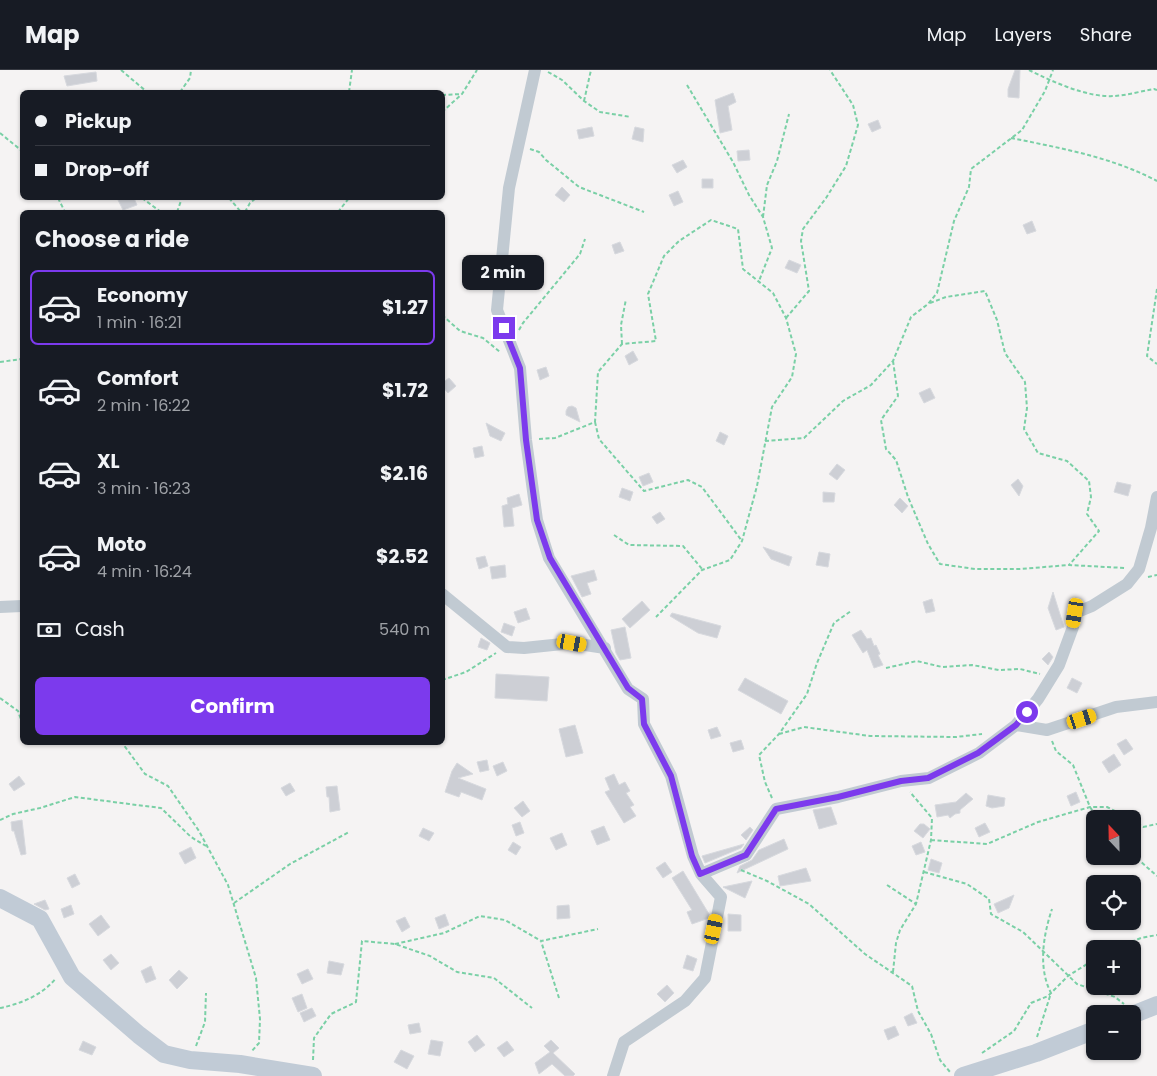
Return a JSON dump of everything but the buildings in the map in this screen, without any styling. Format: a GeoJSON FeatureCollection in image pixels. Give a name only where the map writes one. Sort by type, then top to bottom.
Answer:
{"type":"FeatureCollection","features":[{"type":"Feature","properties":{"kind":"street"},"geometry":{"type":"LineString","coordinates":[[535,70],[509,188],[497,310],[520,368],[526,440],[537,520],[550,558],[628,688],[642,699],[644,724],[671,776],[692,856],[700,874],[721,897],[704,978],[685,1001],[624,1042],[614,1076]]}},
{"type":"Feature","properties":{"kind":"street"},"geometry":{"type":"LineString","coordinates":[[700,874],[746,855],[776,809],[838,797],[901,781],[928,778],[978,753],[1016,725],[1038,699],[1059,665],[1073,627],[1075,613],[1092,606],[1126,584],[1139,569],[1151,528],[1157,497]]}},
{"type":"Feature","properties":{"kind":"street"},"geometry":{"type":"LineString","coordinates":[[445,596],[507,646],[524,648],[572,643],[605,648]]}},
{"type":"Feature","properties":{"kind":"street"},"geometry":{"type":"LineString","coordinates":[[0,607],[20,606]]}},
{"type":"Feature","properties":{"kind":"street"},"geometry":{"type":"LineString","coordinates":[[1016,725],[1048,730],[1116,708],[1157,702]]}},
{"type":"Feature","properties":{"kind":"street"},"geometry":{"type":"LineString","coordinates":[[0,898],[40,919],[72,977],[164,1054],[190,1060],[240,1064],[312,1076]]}},
{"type":"Feature","properties":{"kind":"street"},"geometry":{"type":"LineString","coordinates":[[1141,1011],[1157,1005]]}},
{"type":"Feature","properties":{"kind":"street"},"geometry":{"type":"LineString","coordinates":[[963,1076],[1086,1033]]}},
{"type":"Feature","properties":{"kind":"path"},"geometry":{"type":"LineString","coordinates":[[121,70],[145,90]]}},
{"type":"Feature","properties":{"kind":"path"},"geometry":{"type":"LineString","coordinates":[[182,90],[190,78],[190,70]]}},
{"type":"Feature","properties":{"kind":"path"},"geometry":{"type":"LineString","coordinates":[[349,90],[352,70]]}},
{"type":"Feature","properties":{"kind":"path"},"geometry":{"type":"LineString","coordinates":[[445,109],[462,94],[477,70]]}},
{"type":"Feature","properties":{"kind":"path"},"geometry":{"type":"LineString","coordinates":[[545,70],[562,80],[584,101],[600,112],[631,117]]}},
{"type":"Feature","properties":{"kind":"path"},"geometry":{"type":"LineString","coordinates":[[584,101],[591,70]]}},
{"type":"Feature","properties":{"kind":"path"},"geometry":{"type":"LineString","coordinates":[[786,318],[808,292],[801,241],[803,229],[826,198],[846,166],[858,125],[853,105],[830,70]]}},
{"type":"Feature","properties":{"kind":"path"},"geometry":{"type":"LineString","coordinates":[[1029,70],[1049,80],[1081,91],[1114,96],[1157,90]]}},
{"type":"Feature","properties":{"kind":"path"},"geometry":{"type":"LineString","coordinates":[[765,441],[804,438],[843,401],[871,385],[893,362],[910,318],[928,304],[936,293],[954,220],[969,187],[971,170],[1022,130],[1045,91],[1053,70]]}},
{"type":"Feature","properties":{"kind":"path"},"geometry":{"type":"LineString","coordinates":[[687,85],[733,162],[749,196],[763,217],[772,248],[758,282]]}},
{"type":"Feature","properties":{"kind":"path"},"geometry":{"type":"LineString","coordinates":[[445,95],[462,94]]}},
{"type":"Feature","properties":{"kind":"path"},"geometry":{"type":"LineString","coordinates":[[763,217],[767,185],[777,161],[789,114]]}},
{"type":"Feature","properties":{"kind":"path"},"geometry":{"type":"LineString","coordinates":[[0,133],[20,149]]}},
{"type":"Feature","properties":{"kind":"path"},"geometry":{"type":"LineString","coordinates":[[1011,138],[1084,153],[1140,172],[1157,181]]}},
{"type":"Feature","properties":{"kind":"path"},"geometry":{"type":"LineString","coordinates":[[518,145],[539,152],[579,187],[644,212]]}},
{"type":"Feature","properties":{"kind":"path"},"geometry":{"type":"LineString","coordinates":[[145,200],[159,210]]}},
{"type":"Feature","properties":{"kind":"path"},"geometry":{"type":"LineString","coordinates":[[231,200],[239,210]]}},
{"type":"Feature","properties":{"kind":"path"},"geometry":{"type":"LineString","coordinates":[[246,210],[254,200]]}},
{"type":"Feature","properties":{"kind":"path"},"geometry":{"type":"LineString","coordinates":[[622,344],[656,341],[648,294],[664,256],[679,241],[711,220],[738,228],[743,269],[773,293],[786,318],[796,354],[792,377],[772,407],[757,486],[742,541],[730,560],[702,570],[656,617]]}},
{"type":"Feature","properties":{"kind":"path"},"geometry":{"type":"LineString","coordinates":[[511,346],[523,324],[580,254],[585,239]]}},
{"type":"Feature","properties":{"kind":"path"},"geometry":{"type":"LineString","coordinates":[[1157,289],[1147,356],[1157,364]]}},
{"type":"Feature","properties":{"kind":"path"},"geometry":{"type":"LineString","coordinates":[[928,304],[946,297],[985,291],[996,320],[1005,353],[1025,382],[1027,408],[1024,429],[1038,453],[1067,460],[1090,481],[1091,496],[1087,514],[1099,531],[1069,565]]}},
{"type":"Feature","properties":{"kind":"path"},"geometry":{"type":"LineString","coordinates":[[626,299],[621,325],[622,344],[598,372],[595,422],[599,439],[644,491],[688,480],[702,487],[742,541]]}},
{"type":"Feature","properties":{"kind":"path"},"geometry":{"type":"LineString","coordinates":[[445,318],[460,331],[484,338],[520,368]]}},
{"type":"Feature","properties":{"kind":"path"},"geometry":{"type":"LineString","coordinates":[[0,362],[20,359]]}},
{"type":"Feature","properties":{"kind":"path"},"geometry":{"type":"LineString","coordinates":[[893,362],[898,396],[881,420],[886,449],[896,460],[911,505],[928,544],[940,564],[975,569],[1069,565],[1139,569]]}},
{"type":"Feature","properties":{"kind":"path"},"geometry":{"type":"LineString","coordinates":[[526,440],[555,438],[595,422]]}},
{"type":"Feature","properties":{"kind":"path"},"geometry":{"type":"LineString","coordinates":[[614,535],[629,545],[683,546],[702,570]]}},
{"type":"Feature","properties":{"kind":"path"},"geometry":{"type":"LineString","coordinates":[[776,809],[765,782],[759,755],[779,734],[807,694],[817,663],[834,624],[851,611]]}},
{"type":"Feature","properties":{"kind":"path"},"geometry":{"type":"LineString","coordinates":[[445,679],[466,672],[507,646]]}},
{"type":"Feature","properties":{"kind":"path"},"geometry":{"type":"LineString","coordinates":[[886,668],[917,661],[942,668],[972,665],[999,670],[1020,669],[1051,678]]}},
{"type":"Feature","properties":{"kind":"path"},"geometry":{"type":"LineString","coordinates":[[0,698],[18,711],[20,716]]}},
{"type":"Feature","properties":{"kind":"path"},"geometry":{"type":"LineString","coordinates":[[779,734],[804,727],[870,736],[956,737],[990,734]]}},
{"type":"Feature","properties":{"kind":"path"},"geometry":{"type":"LineString","coordinates":[[1048,730],[1056,752],[1073,765],[1092,810]]}},
{"type":"Feature","properties":{"kind":"path"},"geometry":{"type":"LineString","coordinates":[[125,745],[145,774],[168,786],[199,831],[228,885],[256,978],[260,1020],[259,1043],[240,1064]]}},
{"type":"Feature","properties":{"kind":"path"},"geometry":{"type":"LineString","coordinates":[[893,972],[896,943],[900,930],[916,904],[931,840],[932,818],[901,781]]}},
{"type":"Feature","properties":{"kind":"path"},"geometry":{"type":"LineString","coordinates":[[0,820],[13,814],[75,797],[161,808],[191,837],[208,847]]}},
{"type":"Feature","properties":{"kind":"path"},"geometry":{"type":"LineString","coordinates":[[931,840],[987,844],[1038,822],[1090,807],[1107,807],[1113,810]]}},
{"type":"Feature","properties":{"kind":"path"},"geometry":{"type":"LineString","coordinates":[[1141,826],[1143,827],[1157,824]]}},
{"type":"Feature","properties":{"kind":"path"},"geometry":{"type":"LineString","coordinates":[[234,903],[290,864],[349,832]]}},
{"type":"Feature","properties":{"kind":"path"},"geometry":{"type":"LineString","coordinates":[[1141,862],[1157,876]]}},
{"type":"Feature","properties":{"kind":"path"},"geometry":{"type":"LineString","coordinates":[[738,868],[767,880],[809,904],[865,954],[912,986],[918,1011],[931,1034],[940,1060],[953,1076]]}},
{"type":"Feature","properties":{"kind":"path"},"geometry":{"type":"LineString","coordinates":[[924,872],[967,884],[989,900],[991,914],[1023,932],[1077,984],[1115,997],[1124,1005]]}},
{"type":"Feature","properties":{"kind":"path"},"geometry":{"type":"LineString","coordinates":[[887,885],[916,904]]}},
{"type":"Feature","properties":{"kind":"path"},"geometry":{"type":"LineString","coordinates":[[1028,1055],[1039,1032],[1051,993],[1045,982],[1044,933],[1052,909]]}},
{"type":"Feature","properties":{"kind":"path"},"geometry":{"type":"LineString","coordinates":[[395,944],[444,933],[480,916],[505,920],[541,941],[598,929]]}},
{"type":"Feature","properties":{"kind":"path"},"geometry":{"type":"LineString","coordinates":[[1136,940],[1157,935]]}},
{"type":"Feature","properties":{"kind":"path"},"geometry":{"type":"LineString","coordinates":[[312,1076],[314,1038],[331,1014],[356,1002],[362,941],[395,944],[430,956],[458,972],[494,978],[532,1008]]}},
{"type":"Feature","properties":{"kind":"path"},"geometry":{"type":"LineString","coordinates":[[541,941],[559,998]]}},
{"type":"Feature","properties":{"kind":"path"},"geometry":{"type":"LineString","coordinates":[[0,1008],[13,1006],[38,994],[56,980],[64,963]]}},
{"type":"Feature","properties":{"kind":"path"},"geometry":{"type":"LineString","coordinates":[[980,1055],[1014,1031],[1031,1003],[1051,993],[1068,976],[1086,965]]}},
{"type":"Feature","properties":{"kind":"path"},"geometry":{"type":"LineString","coordinates":[[190,1060],[206,1022],[206,993]]}},
{"type":"Feature","properties":{"kind":"route"},"geometry":{"type":"LineString","coordinates":[[504,328],[520,368],[526,440],[537,520],[550,558],[628,688],[642,699],[644,724],[671,776],[692,856],[700,874],[746,855],[776,809],[838,797],[901,781],[928,778],[978,753],[1016,725],[1027,712]]}}]}
